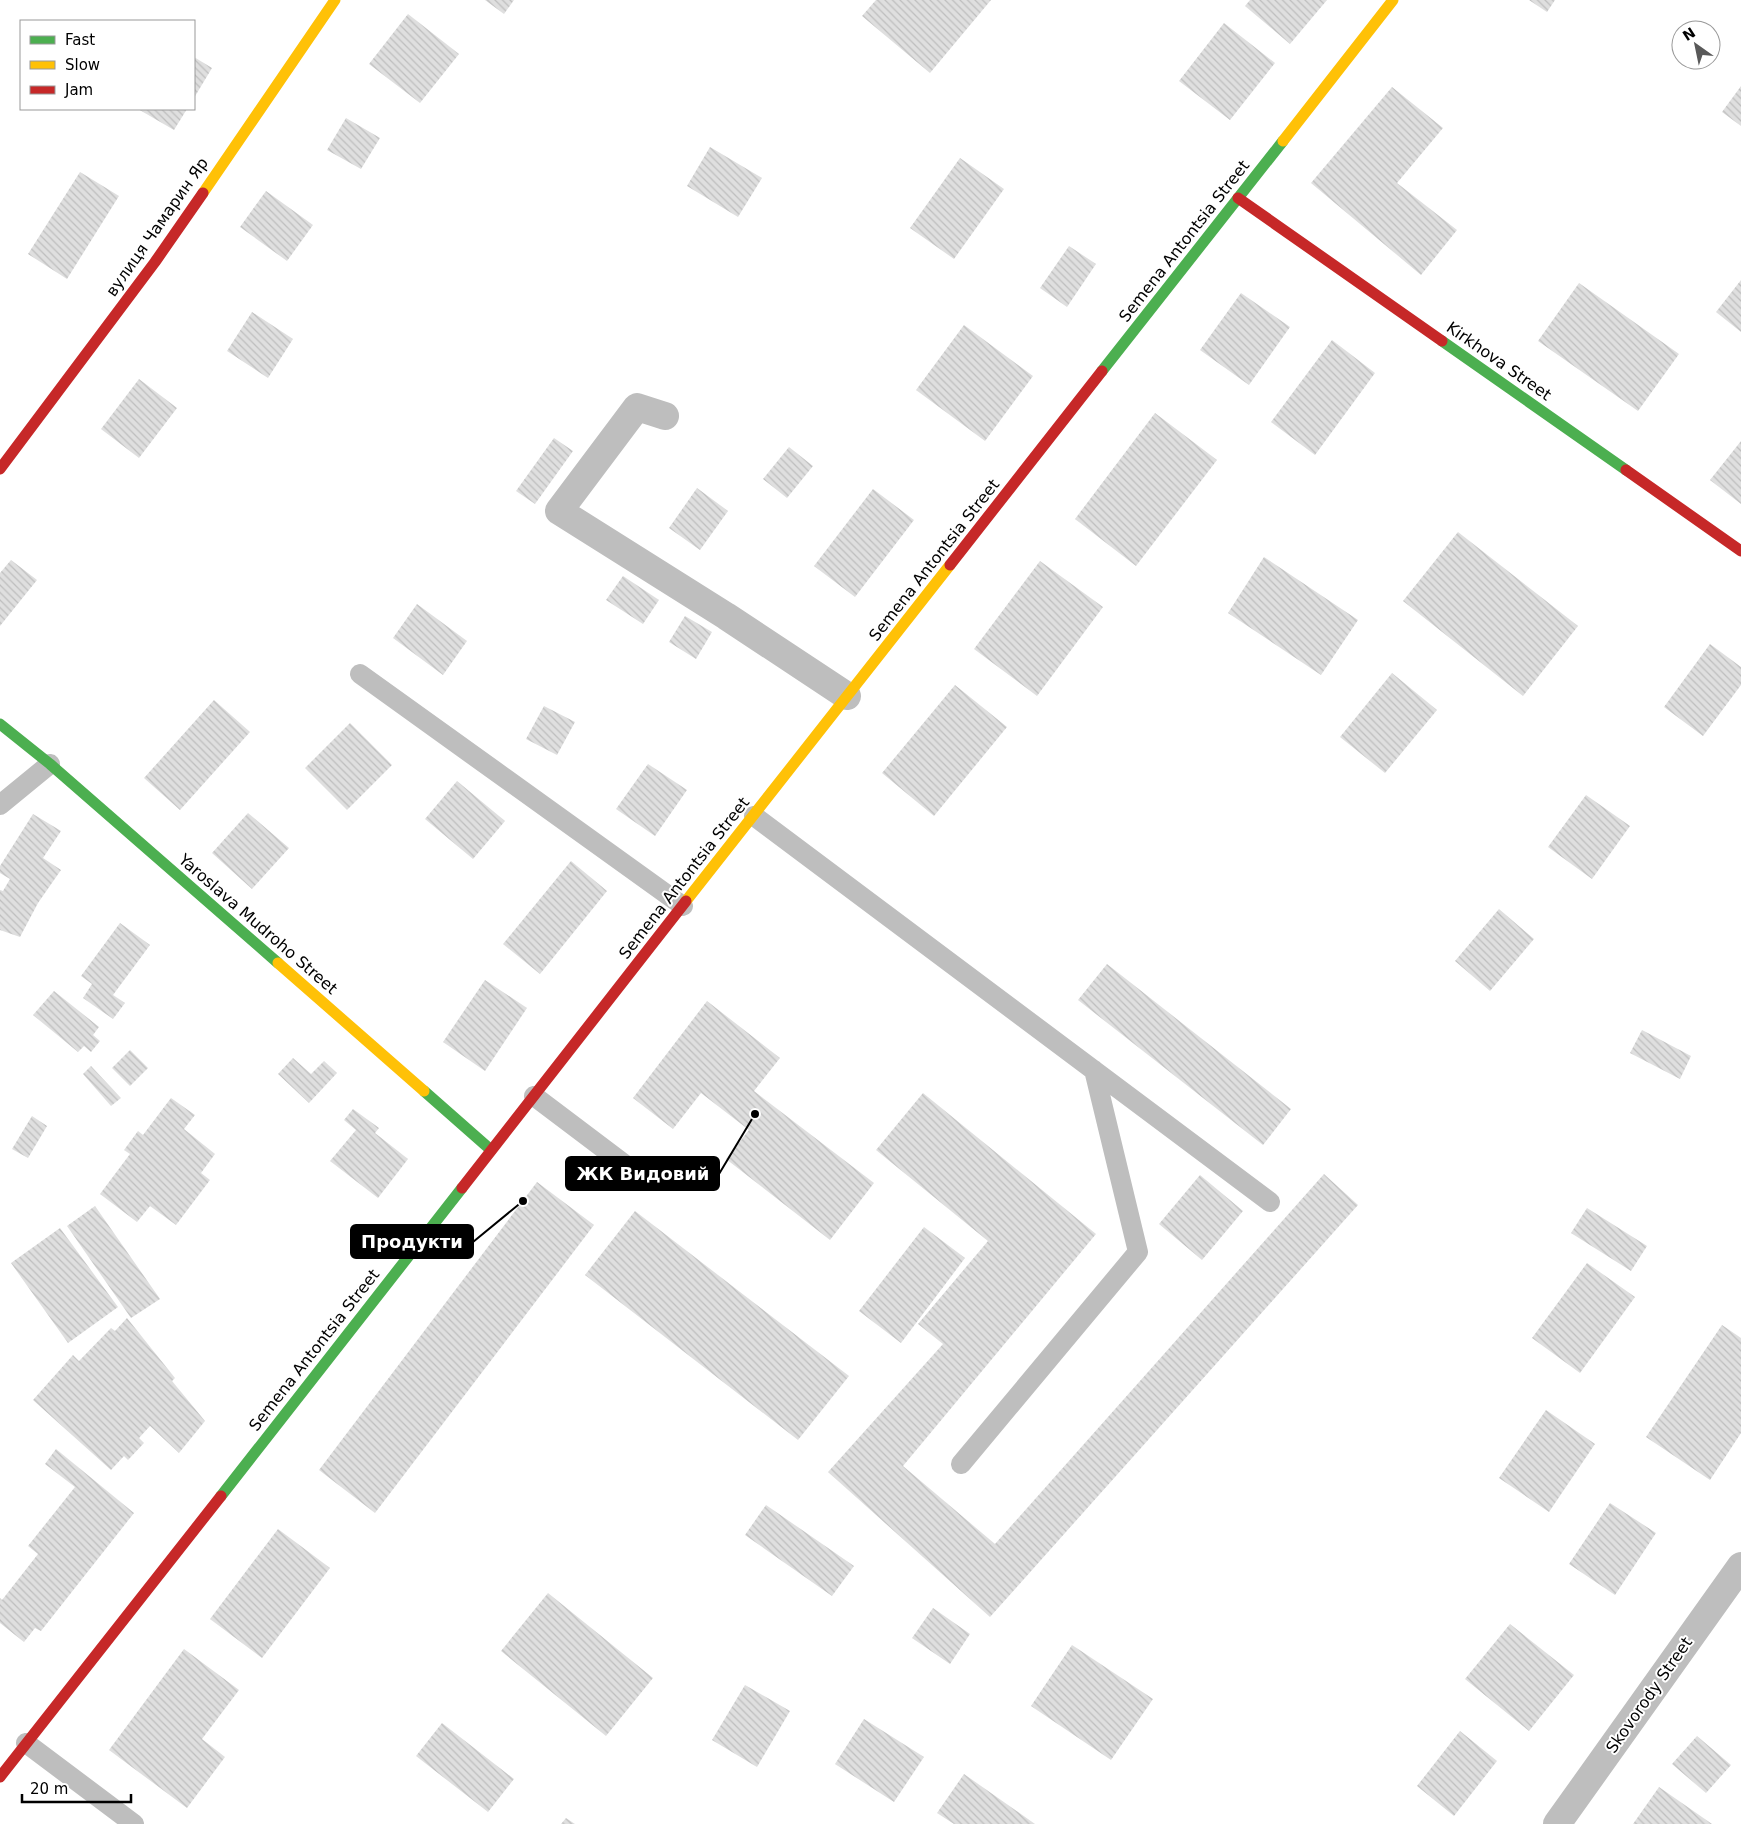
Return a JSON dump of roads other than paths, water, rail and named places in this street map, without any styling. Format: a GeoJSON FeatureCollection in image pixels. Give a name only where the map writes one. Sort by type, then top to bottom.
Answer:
{"type":"FeatureCollection","features":[{"type":"Feature","properties":{"kind":"street","name":"вулиця Чамарин Яр"},"geometry":{"type":"LineString","coordinates":[[0,469],[155,262],[335,0]]}},
{"type":"Feature","properties":{"kind":"street","name":"Semena Antontsia Street"},"geometry":{"type":"LineString","coordinates":[[0,1777],[1393,0]]}},
{"type":"Feature","properties":{"kind":"street","name":"Kirkhova Street"},"geometry":{"type":"LineString","coordinates":[[1238,198],[1741,551]]}},
{"type":"Feature","properties":{"kind":"street"},"geometry":{"type":"LineString","coordinates":[[665,416],[636,407],[559,511],[726,616],[847,696]]}},
{"type":"Feature","properties":{"kind":"street","name":"Yaroslava Mudroho Street"},"geometry":{"type":"LineString","coordinates":[[0,724],[50,764],[491,1150]]}},
{"type":"Feature","properties":{"kind":"street","name":"Skovorody Street"},"geometry":{"type":"LineString","coordinates":[[1558,1824],[1741,1566]]}},
{"type":"Feature","properties":{"kind":"lane"},"geometry":{"type":"LineString","coordinates":[[360,674],[683,906]]}},
{"type":"Feature","properties":{"kind":"lane"},"geometry":{"type":"LineString","coordinates":[[0,805],[50,764]]}},
{"type":"Feature","properties":{"kind":"lane"},"geometry":{"type":"LineString","coordinates":[[754,816],[1270,1202]]}},
{"type":"Feature","properties":{"kind":"lane"},"geometry":{"type":"LineString","coordinates":[[961,1464],[1138,1252],[1094,1070]]}},
{"type":"Feature","properties":{"kind":"lane"},"geometry":{"type":"LineString","coordinates":[[534,1096],[644,1179]]}},
{"type":"Feature","properties":{"kind":"lane"},"geometry":{"type":"LineString","coordinates":[[26,1743],[134,1824]]}},
{"type":"Feature","properties":{"kind":"place","name":"ЖК Видовий"},"geometry":{"type":"Point","coordinates":[755,1114]}},
{"type":"Feature","properties":{"kind":"place","name":"Продукти"},"geometry":{"type":"Point","coordinates":[523,1201]}}]}
